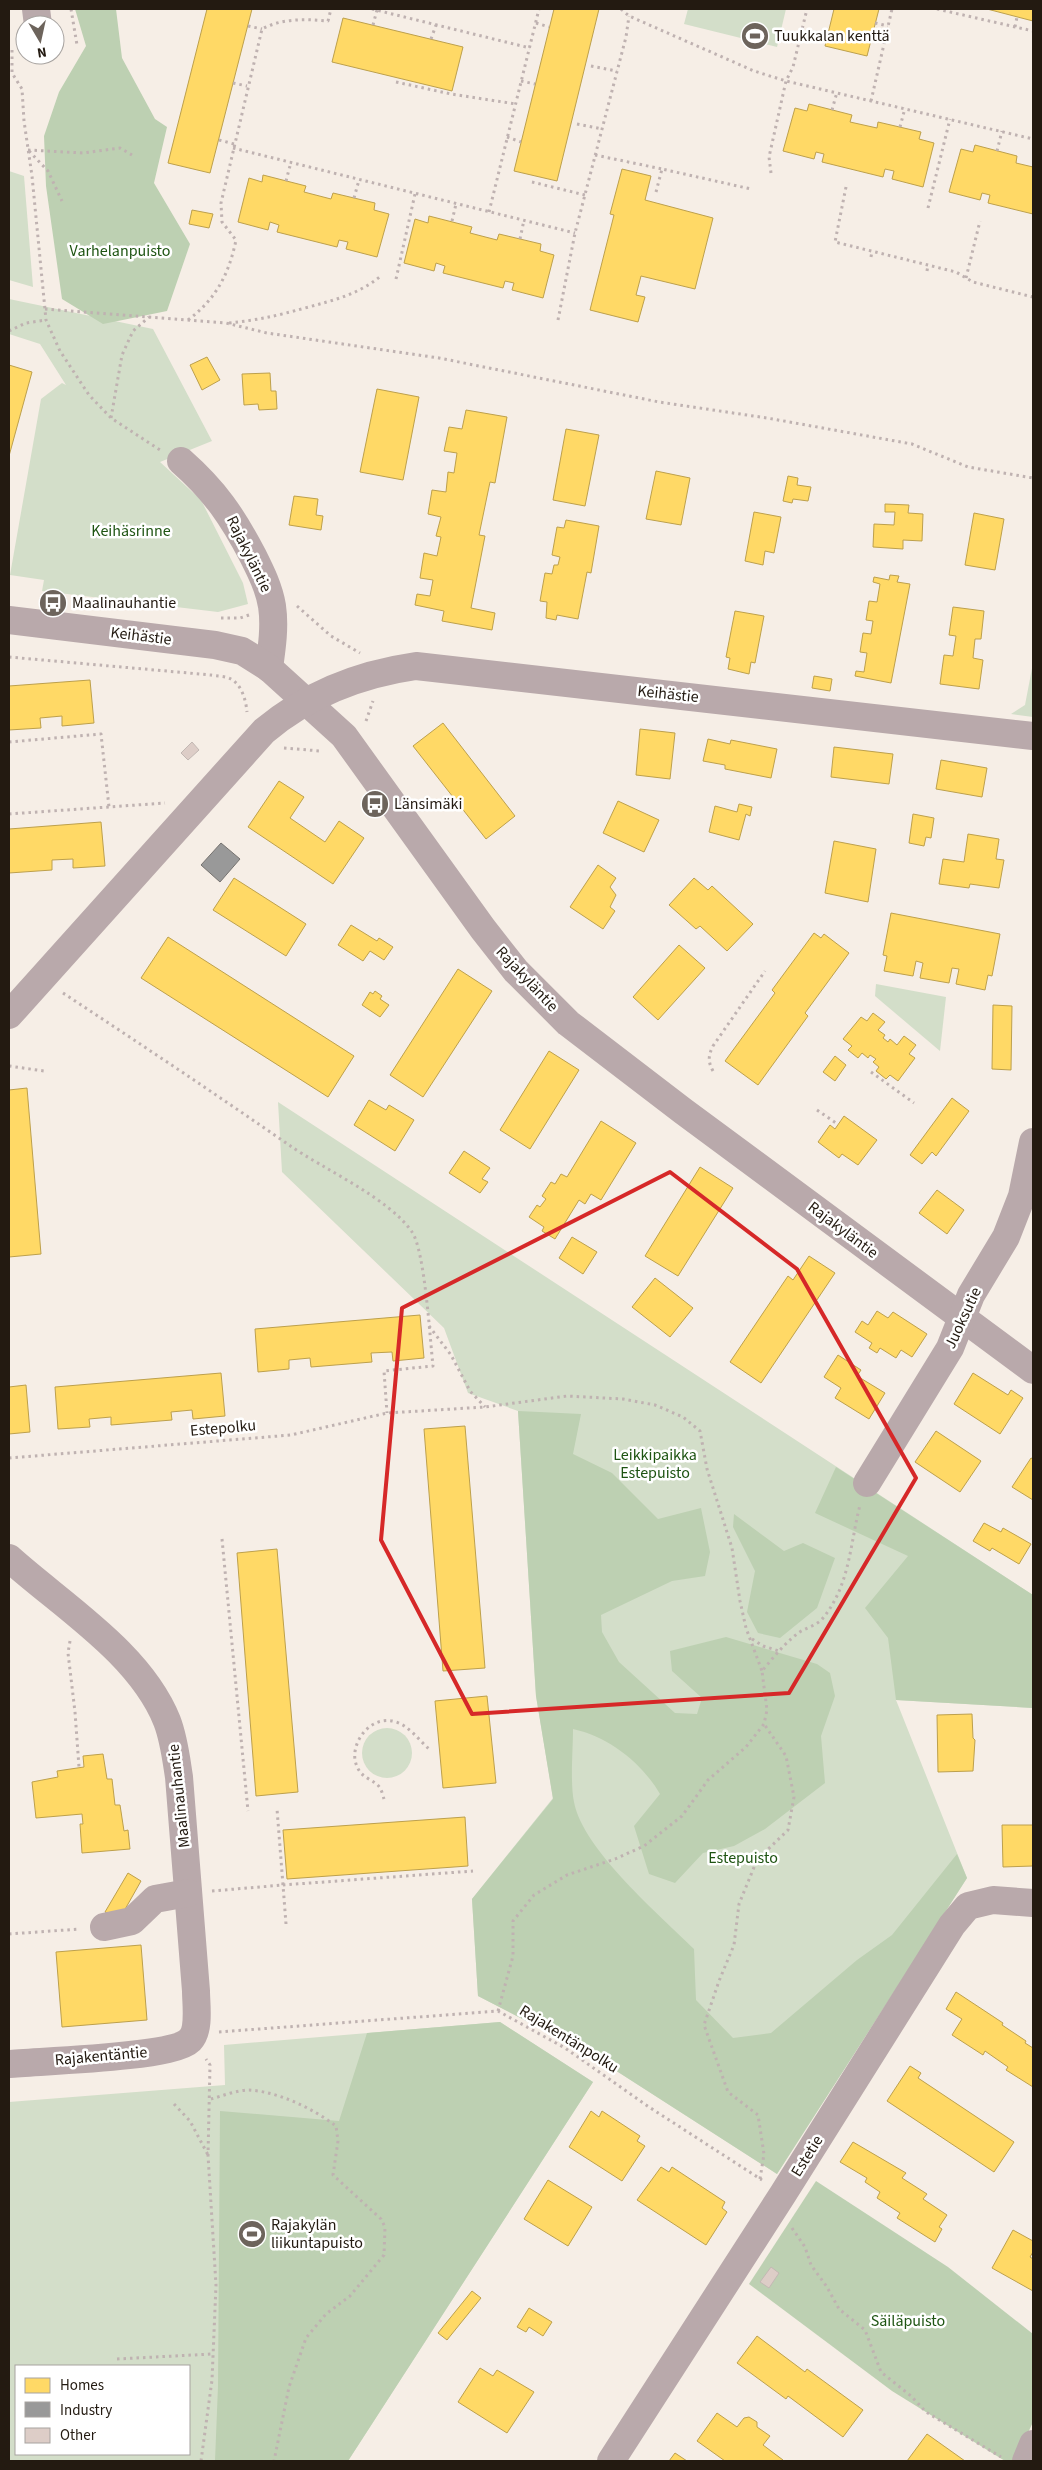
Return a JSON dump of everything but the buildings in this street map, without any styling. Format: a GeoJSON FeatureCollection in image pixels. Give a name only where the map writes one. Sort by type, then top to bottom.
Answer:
{"type":"FeatureCollection","features":[{"type":"Feature","properties":{"kind":"street","name":"Rajakyläntie"},"geometry":{"type":"LineString","coordinates":[[181,461],[205,482],[234,519],[263,578],[272,607],[273,632],[270,668],[308,700],[344,736],[372,772],[483,929],[516,971],[568,1023],[1033,1370]]}},
{"type":"Feature","properties":{"kind":"street","name":"Keihästie"},"geometry":{"type":"LineString","coordinates":[[9,620],[215,645],[242,651],[270,668]]}},
{"type":"Feature","properties":{"kind":"street","name":"Keihästie"},"geometry":{"type":"LineString","coordinates":[[308,700],[369,675],[416,666],[1033,736]]}},
{"type":"Feature","properties":{"kind":"street"},"geometry":{"type":"LineString","coordinates":[[9,1015],[264,731],[281,717],[308,700]]}},
{"type":"Feature","properties":{"kind":"street","name":"Juoksutie"},"geometry":{"type":"LineString","coordinates":[[867,1483],[950,1348],[972,1295],[1006,1237],[1022,1196],[1033,1142]]}},
{"type":"Feature","properties":{"kind":"street","name":"Maalinauhantie"},"geometry":{"type":"LineString","coordinates":[[9,1558],[74,1612],[123,1658],[153,1694],[167,1721],[174,1742],[197,1892],[196,2021],[191,2040]]}},
{"type":"Feature","properties":{"kind":"street"},"geometry":{"type":"LineString","coordinates":[[104,1927],[132,1921],[155,1900],[197,1892]]}},
{"type":"Feature","properties":{"kind":"street","name":"Estetie"},"geometry":{"type":"LineString","coordinates":[[611,2461],[778,2202],[952,1924],[968,1906],[993,1900],[1033,1903]]}},
{"type":"Feature","properties":{"kind":"street","name":"Rajakentäntie"},"geometry":{"type":"LineString","coordinates":[[9,2064],[147,2052],[168,2049],[191,2040]]}},
{"type":"Feature","properties":{"kind":"street"},"geometry":{"type":"LineString","coordinates":[[1015,2460],[1033,2444]]}},
{"type":"Feature","properties":{"kind":"path"},"geometry":{"type":"LineString","coordinates":[[71,9],[77,45]]}},
{"type":"Feature","properties":{"kind":"path"},"geometry":{"type":"LineString","coordinates":[[188,320],[214,298],[232,262],[236,240],[222,222],[221,204],[247,86],[262,30],[272,24],[297,19],[328,21],[331,9]]}},
{"type":"Feature","properties":{"kind":"path"},"geometry":{"type":"LineString","coordinates":[[372,9],[530,48]]}},
{"type":"Feature","properties":{"kind":"path"},"geometry":{"type":"LineString","coordinates":[[489,212],[539,9]]}},
{"type":"Feature","properties":{"kind":"path"},"geometry":{"type":"LineString","coordinates":[[620,9],[629,16],[754,71],[786,81],[1033,139]]}},
{"type":"Feature","properties":{"kind":"path"},"geometry":{"type":"LineString","coordinates":[[771,173],[769,157],[786,81],[793,67],[807,9]]}},
{"type":"Feature","properties":{"kind":"path"},"geometry":{"type":"LineString","coordinates":[[871,101],[892,9]]}},
{"type":"Feature","properties":{"kind":"path"},"geometry":{"type":"LineString","coordinates":[[937,9],[1033,31]]}},
{"type":"Feature","properties":{"kind":"path"},"geometry":{"type":"LineString","coordinates":[[373,25],[377,10]]}},
{"type":"Feature","properties":{"kind":"path"},"geometry":{"type":"LineString","coordinates":[[558,320],[575,233],[617,72],[629,16]]}},
{"type":"Feature","properties":{"kind":"path"},"geometry":{"type":"LineString","coordinates":[[1015,27],[1017,17]]}},
{"type":"Feature","properties":{"kind":"path"},"geometry":{"type":"LineString","coordinates":[[536,23],[549,27]]}},
{"type":"Feature","properties":{"kind":"path"},"geometry":{"type":"LineString","coordinates":[[875,23],[888,26]]}},
{"type":"Feature","properties":{"kind":"path"},"geometry":{"type":"LineString","coordinates":[[431,39],[436,25]]}},
{"type":"Feature","properties":{"kind":"path"},"geometry":{"type":"LineString","coordinates":[[248,26],[262,30]]}},
{"type":"Feature","properties":{"kind":"path"},"geometry":{"type":"LineString","coordinates":[[12,50],[12,73],[22,89],[46,320],[60,351],[76,377],[89,395],[111,418],[147,444],[181,461]]}},
{"type":"Feature","properties":{"kind":"path"},"geometry":{"type":"LineString","coordinates":[[591,66],[617,72]]}},
{"type":"Feature","properties":{"kind":"path"},"geometry":{"type":"LineString","coordinates":[[521,81],[535,84]]}},
{"type":"Feature","properties":{"kind":"path"},"geometry":{"type":"LineString","coordinates":[[396,82],[451,94],[516,104]]}},
{"type":"Feature","properties":{"kind":"path"},"geometry":{"type":"LineString","coordinates":[[233,83],[247,86]]}},
{"type":"Feature","properties":{"kind":"path"},"geometry":{"type":"LineString","coordinates":[[832,110],[837,92]]}},
{"type":"Feature","properties":{"kind":"path"},"geometry":{"type":"LineString","coordinates":[[900,127],[905,108]]}},
{"type":"Feature","properties":{"kind":"path"},"geometry":{"type":"LineString","coordinates":[[928,208],[950,119]]}},
{"type":"Feature","properties":{"kind":"path"},"geometry":{"type":"LineString","coordinates":[[577,124],[602,129]]}},
{"type":"Feature","properties":{"kind":"path"},"geometry":{"type":"LineString","coordinates":[[998,151],[1002,132]]}},
{"type":"Feature","properties":{"kind":"path"},"geometry":{"type":"LineString","coordinates":[[508,137],[521,142]]}},
{"type":"Feature","properties":{"kind":"path"},"geometry":{"type":"LineString","coordinates":[[219,140],[233,146],[359,180],[575,233]]}},
{"type":"Feature","properties":{"kind":"path"},"geometry":{"type":"LineString","coordinates":[[28,150],[83,153],[120,148],[132,155]]}},
{"type":"Feature","properties":{"kind":"path"},"geometry":{"type":"LineString","coordinates":[[28,150],[48,171],[62,201]]}},
{"type":"Feature","properties":{"kind":"path"},"geometry":{"type":"LineString","coordinates":[[595,155],[750,189]]}},
{"type":"Feature","properties":{"kind":"path"},"geometry":{"type":"LineString","coordinates":[[286,180],[291,162]]}},
{"type":"Feature","properties":{"kind":"path"},"geometry":{"type":"LineString","coordinates":[[656,192],[662,169]]}},
{"type":"Feature","properties":{"kind":"path"},"geometry":{"type":"LineString","coordinates":[[354,198],[359,180]]}},
{"type":"Feature","properties":{"kind":"path"},"geometry":{"type":"LineString","coordinates":[[532,182],[584,195]]}},
{"type":"Feature","properties":{"kind":"path"},"geometry":{"type":"LineString","coordinates":[[846,187],[835,242],[956,272],[966,278],[1001,291],[1033,297]]}},
{"type":"Feature","properties":{"kind":"path"},"geometry":{"type":"LineString","coordinates":[[396,278],[415,194]]}},
{"type":"Feature","properties":{"kind":"path"},"geometry":{"type":"LineString","coordinates":[[452,222],[456,204]]}},
{"type":"Feature","properties":{"kind":"path"},"geometry":{"type":"LineString","coordinates":[[520,239],[524,220]]}},
{"type":"Feature","properties":{"kind":"path"},"geometry":{"type":"LineString","coordinates":[[966,278],[980,221]]}},
{"type":"Feature","properties":{"kind":"path"},"geometry":{"type":"LineString","coordinates":[[871,257],[872,251]]}},
{"type":"Feature","properties":{"kind":"path"},"geometry":{"type":"LineString","coordinates":[[927,271],[928,265]]}},
{"type":"Feature","properties":{"kind":"path"},"geometry":{"type":"LineString","coordinates":[[45,309],[226,323],[265,320],[342,299],[367,287],[382,275]]}},
{"type":"Feature","properties":{"kind":"path"},"geometry":{"type":"LineString","coordinates":[[111,418],[122,355],[133,331],[149,317]]}},
{"type":"Feature","properties":{"kind":"path"},"geometry":{"type":"LineString","coordinates":[[9,331],[26,323],[46,320]]}},
{"type":"Feature","properties":{"kind":"path"},"geometry":{"type":"LineString","coordinates":[[226,323],[268,334],[439,358],[659,402],[767,418],[912,444],[968,467],[1033,478]]}},
{"type":"Feature","properties":{"kind":"path"},"geometry":{"type":"LineString","coordinates":[[220,618],[240,618],[272,607],[294,603],[331,636],[362,654],[369,675],[373,702],[365,723]]}},
{"type":"Feature","properties":{"kind":"path"},"geometry":{"type":"LineString","coordinates":[[9,657],[211,675],[231,679],[241,690],[246,704],[247,716],[281,748],[325,752]]}},
{"type":"Feature","properties":{"kind":"path"},"geometry":{"type":"LineString","coordinates":[[9,742],[101,734],[109,807]]}},
{"type":"Feature","properties":{"kind":"path"},"geometry":{"type":"LineString","coordinates":[[9,814],[166,803]]}},
{"type":"Feature","properties":{"kind":"path"},"geometry":{"type":"LineString","coordinates":[[713,1071],[709,1064],[709,1055],[713,1046],[765,971]]}},
{"type":"Feature","properties":{"kind":"path"},"geometry":{"type":"LineString","coordinates":[[41,979],[258,1122],[290,1146],[370,1196],[399,1217],[413,1233],[420,1263],[433,1366],[384,1371],[387,1413]]}},
{"type":"Feature","properties":{"kind":"path"},"geometry":{"type":"LineString","coordinates":[[9,1066],[44,1071]]}},
{"type":"Feature","properties":{"kind":"path"},"geometry":{"type":"LineString","coordinates":[[872,1072],[914,1103]]}},
{"type":"Feature","properties":{"kind":"path"},"geometry":{"type":"LineString","coordinates":[[817,1110],[836,1123]]}},
{"type":"Feature","properties":{"kind":"path"},"geometry":{"type":"LineString","coordinates":[[429,1326],[451,1355],[470,1391],[485,1407]]}},
{"type":"Feature","properties":{"kind":"path","name":"Estepolku"},"geometry":{"type":"LineString","coordinates":[[9,1458],[291,1435],[387,1413],[437,1408],[485,1407],[567,1396],[613,1399],[655,1405],[683,1417],[700,1432],[707,1469],[732,1548],[740,1601],[762,1671],[767,1710],[764,1724]]}},
{"type":"Feature","properties":{"kind":"path"},"geometry":{"type":"LineString","coordinates":[[762,1671],[798,1633],[822,1620],[832,1605],[846,1574],[857,1519],[867,1483]]}},
{"type":"Feature","properties":{"kind":"path"},"geometry":{"type":"LineString","coordinates":[[222,1539],[248,1811]]}},
{"type":"Feature","properties":{"kind":"path"},"geometry":{"type":"LineString","coordinates":[[74,1612],[68,1653],[76,1719],[79,1768]]}},
{"type":"Feature","properties":{"kind":"path"},"geometry":{"type":"LineString","coordinates":[[751,1639],[763,1646],[779,1651]]}},
{"type":"Feature","properties":{"kind":"path"},"geometry":{"type":"LineString","coordinates":[[384,1799],[380,1786],[360,1772],[356,1762],[355,1751],[358,1740],[364,1731],[373,1724],[395,1721],[407,1728],[429,1749]]}},
{"type":"Feature","properties":{"kind":"path"},"geometry":{"type":"LineString","coordinates":[[498,2011],[513,1956],[512,1921],[534,1895],[567,1875],[615,1859],[644,1846],[682,1816],[708,1780],[746,1747],[764,1724],[786,1756],[794,1797],[788,1830],[757,1860],[739,1904],[734,1945],[704,2025],[728,2092],[758,2115],[764,2154],[760,2179]]}},
{"type":"Feature","properties":{"kind":"path"},"geometry":{"type":"LineString","coordinates":[[277,1808],[286,1924]]}},
{"type":"Feature","properties":{"kind":"path"},"geometry":{"type":"LineString","coordinates":[[197,1892],[473,1871]]}},
{"type":"Feature","properties":{"kind":"path"},"geometry":{"type":"LineString","coordinates":[[9,1934],[104,1927]]}},
{"type":"Feature","properties":{"kind":"path","name":"Rajakentänpolku"},"geometry":{"type":"LineString","coordinates":[[191,2040],[219,2032],[498,2011],[565,2048],[760,2179],[778,2202],[798,2234],[811,2265],[827,2287],[839,2309],[865,2330],[881,2372],[911,2396],[926,2412],[1015,2460]]}},
{"type":"Feature","properties":{"kind":"path"},"geometry":{"type":"LineString","coordinates":[[191,2040],[210,2066],[211,2099],[208,2155],[216,2285],[212,2380],[201,2461]]}},
{"type":"Feature","properties":{"kind":"path"},"geometry":{"type":"LineString","coordinates":[[211,2099],[248,2090],[288,2099],[336,2126],[338,2141],[333,2174],[381,2219],[385,2227],[384,2255],[350,2296],[326,2314],[306,2338],[289,2387],[274,2461]]}},
{"type":"Feature","properties":{"kind":"path"},"geometry":{"type":"LineString","coordinates":[[174,2104],[190,2121],[208,2155]]}},
{"type":"Feature","properties":{"kind":"path"},"geometry":{"type":"LineString","coordinates":[[117,2359],[212,2354]]}},
{"type":"Feature","properties":{"kind":"highlighted area"},"geometry":{"type":"Polygon","coordinates":[[[670,1172],[797,1269],[916,1478],[789,1693],[472,1714],[381,1540],[402,1308],[670,1172]]]}},
{"type":"Feature","properties":{"kind":"green space","name":"Varhelanpuisto"},"geometry":{"type":"Polygon","coordinates":[[[75,9],[116,9],[122,58],[155,119],[167,127],[154,183],[190,244],[167,311],[103,324],[62,299],[46,186],[44,136],[59,92],[86,46],[75,9]]]}},
{"type":"Feature","properties":{"kind":"green space","name":"Tuukkalan kenttä"},"geometry":{"type":"Polygon","coordinates":[[[688,9],[786,9],[777,47],[684,24],[688,9]]]}},
{"type":"Feature","properties":{"kind":"green space"},"geometry":{"type":"Polygon","coordinates":[[[9,171],[24,176],[33,287],[9,280],[9,171]]]}},
{"type":"Feature","properties":{"kind":"green space","name":"Keihäsrinne"},"geometry":{"type":"Polygon","coordinates":[[[9,299],[153,329],[212,441],[160,462],[201,500],[243,583],[248,604],[218,612],[42,591],[44,580],[10,575],[41,399],[62,383],[66,385],[40,344],[9,334],[9,299]]]}},
{"type":"Feature","properties":{"kind":"green space"},"geometry":{"type":"Polygon","coordinates":[[[1033,663],[1033,717],[1011,714],[1025,705],[1033,663]]]}},
{"type":"Feature","properties":{"kind":"green space"},"geometry":{"type":"Polygon","coordinates":[[[876,984],[946,997],[940,1051],[875,996],[876,984]]]}},
{"type":"Feature","properties":{"kind":"green space","name":"Estepuisto"},"geometry":{"type":"Polygon","coordinates":[[[278,1102],[1033,1595],[1033,1708],[896,1700],[967,1878],[777,2174],[590,2054],[478,1996],[472,1899],[553,1798],[536,1696],[518,1411],[468,1393],[444,1328],[282,1172],[278,1102]]]}},
{"type":"Feature","properties":{"kind":"green space"},"geometry":{"type":"Polygon","coordinates":[[[518,1411],[581,1414],[573,1454],[612,1473],[658,1519],[701,1508],[710,1552],[705,1576],[672,1581],[601,1615],[602,1632],[619,1662],[675,1713],[697,1714],[702,1698],[672,1671],[670,1651],[726,1637],[817,1664],[830,1673],[835,1696],[821,1736],[825,1783],[765,1829],[734,1846],[703,1853],[675,1883],[649,1874],[634,1826],[660,1794],[653,1783],[634,1762],[612,1745],[599,1738],[573,1729],[573,1794],[580,1821],[607,1861],[643,1900],[694,1949],[696,2000],[733,2038],[771,2033],[857,1960],[892,1935],[957,1854],[967,1878],[777,2174],[590,2054],[478,1996],[472,1899],[553,1799],[536,1696],[518,1411]]]}},
{"type":"Feature","properties":{"kind":"green space"},"geometry":{"type":"Polygon","coordinates":[[[836,1467],[1033,1595],[1033,1708],[896,1700],[888,1638],[865,1608],[908,1556],[815,1513],[836,1467]]]}},
{"type":"Feature","properties":{"kind":"green space"},"geometry":{"type":"Polygon","coordinates":[[[734,1514],[784,1551],[803,1543],[835,1558],[817,1608],[780,1638],[758,1633],[747,1612],[755,1571],[733,1527],[734,1514]]]}},
{"type":"Feature","properties":{"kind":"green space"},"geometry":{"type":"Polygon","coordinates":[[[382,1728],[392,1728],[405,1735],[412,1748],[412,1758],[405,1771],[392,1778],[382,1778],[373,1774],[366,1767],[362,1758],[362,1748],[366,1739],[373,1732],[382,1728]]]}},
{"type":"Feature","properties":{"kind":"green space","name":"Rajakylän liikuntapuisto"},"geometry":{"type":"Polygon","coordinates":[[[500,2022],[593,2082],[348,2461],[9,2461],[9,2102],[225,2085],[224,2045],[500,2022]]]}},
{"type":"Feature","properties":{"kind":"green space"},"geometry":{"type":"Polygon","coordinates":[[[500,2022],[593,2082],[348,2461],[215,2461],[218,2386],[220,2111],[339,2121],[367,2033],[500,2022]]]}},
{"type":"Feature","properties":{"kind":"green space","name":"Säiläpuisto"},"geometry":{"type":"Polygon","coordinates":[[[816,2181],[948,2267],[1033,2334],[1033,2422],[1015,2461],[1005,2461],[892,2391],[749,2284],[816,2181]]]}},
{"type":"Feature","properties":{"kind":"place","name":"Tuukkalan kenttä"},"geometry":{"type":"Point","coordinates":[755,36]}},
{"type":"Feature","properties":{"kind":"place","name":"Maalinauhantie"},"geometry":{"type":"Point","coordinates":[53,603]}},
{"type":"Feature","properties":{"kind":"place","name":"Länsimäki"},"geometry":{"type":"Point","coordinates":[375,804]}},
{"type":"Feature","properties":{"kind":"place","name":"Rajakylän liikuntapuisto"},"geometry":{"type":"Point","coordinates":[252,2234]}},
{"type":"Feature","properties":{"kind":"park label","name":"Leikkipaikka Estepuisto"},"geometry":{"type":"Point","coordinates":[655,1464]}}]}
